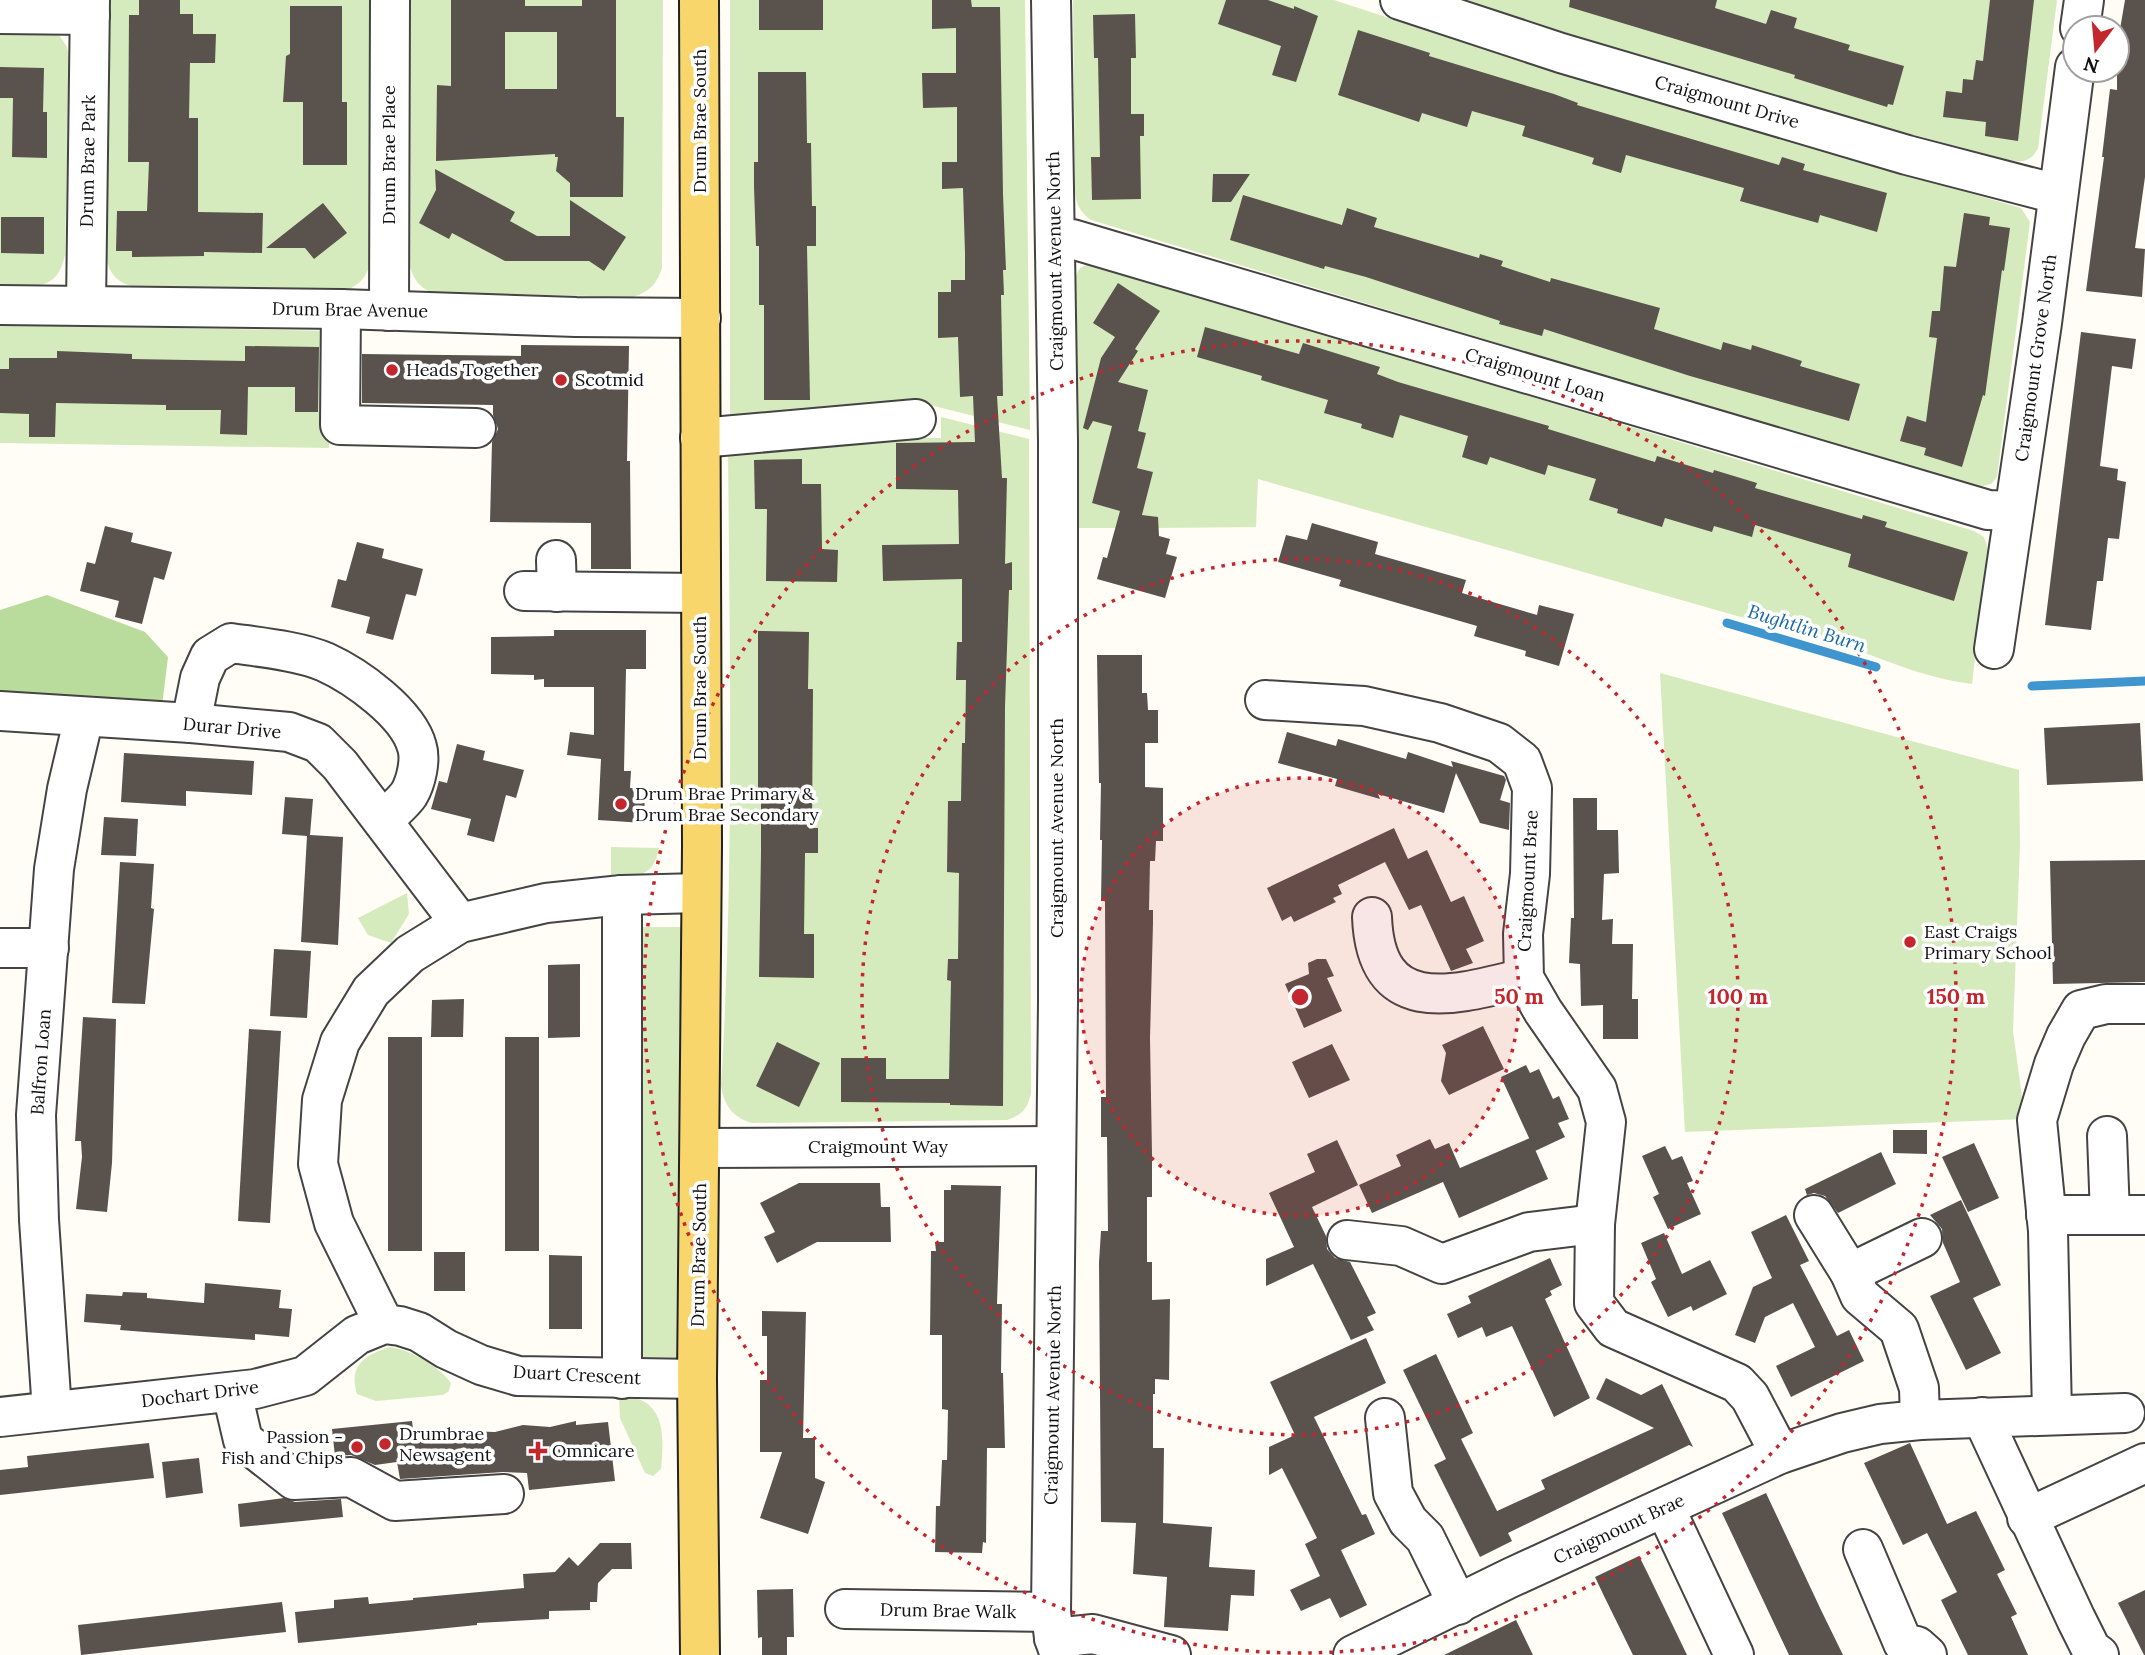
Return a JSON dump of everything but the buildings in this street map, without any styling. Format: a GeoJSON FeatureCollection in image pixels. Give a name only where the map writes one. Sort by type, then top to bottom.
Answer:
{"type":"FeatureCollection","features":[{"type":"Feature","properties":{"kind":"main road","name":"Drum Brae South"},"geometry":{"type":"LineString","coordinates":[[699,0],[699,1655]]}},
{"type":"Feature","properties":{"kind":"street","name":"Drum Brae Place"},"geometry":{"type":"LineString","coordinates":[[388,311],[390,0]]}},
{"type":"Feature","properties":{"kind":"street","name":"Craigmount Avenue North"},"geometry":{"type":"LineString","coordinates":[[1051,0],[1058,441],[1055,1635]]}},
{"type":"Feature","properties":{"kind":"street","name":"Craigmount Drive"},"geometry":{"type":"LineString","coordinates":[[1400,0],[1561,53],[1880,147],[2057,194]]}},
{"type":"Feature","properties":{"kind":"street","name":"Drum Brae Park"},"geometry":{"type":"LineString","coordinates":[[0,14],[90,8],[86,306]]}},
{"type":"Feature","properties":{"kind":"street","name":"Craigmount Grove North"},"geometry":{"type":"LineString","coordinates":[[1994,649],[2042,323],[2073,84]]}},
{"type":"Feature","properties":{"kind":"street","name":"Craigmount Loan"},"geometry":{"type":"LineString","coordinates":[[1055,239],[1072,239],[1988,510],[2014,511]]}},
{"type":"Feature","properties":{"kind":"street","name":"Drum Brae Avenue"},"geometry":{"type":"LineString","coordinates":[[0,305],[341,309],[576,317],[701,318]]}},
{"type":"Feature","properties":{"kind":"street"},"geometry":{"type":"LineString","coordinates":[[341,309],[341,425],[476,428]]}},
{"type":"Feature","properties":{"kind":"street"},"geometry":{"type":"LineString","coordinates":[[700,438],[916,419]]}},
{"type":"Feature","properties":{"kind":"street"},"geometry":{"type":"LineString","coordinates":[[546,581],[700,593]]}},
{"type":"Feature","properties":{"kind":"street"},"geometry":{"type":"LineString","coordinates":[[191,723],[200,678],[210,656],[231,643],[324,661],[368,687],[396,714],[418,748],[418,768],[409,794],[383,821]]}},
{"type":"Feature","properties":{"kind":"street","name":"Craigmount Brae"},"geometry":{"type":"LineString","coordinates":[[1265,700],[1364,706],[1440,723],[1499,743],[1522,761],[1532,788],[1530,874],[1523,934],[1524,978],[1543,1011],[1597,1089],[1606,1122],[1595,1224],[1594,1303],[1613,1328],[1737,1383],[1749,1396],[1780,1454]]}},
{"type":"Feature","properties":{"kind":"street","name":"Durar Drive"},"geometry":{"type":"LineString","coordinates":[[0,710],[289,732],[318,743],[340,765],[460,923]]}},
{"type":"Feature","properties":{"kind":"street","name":"Balfron Loan"},"geometry":{"type":"LineString","coordinates":[[52,1411],[39,1220],[36,1115],[54,869],[67,789],[84,717]]}},
{"type":"Feature","properties":{"kind":"street"},"geometry":{"type":"LineString","coordinates":[[384,1324],[334,1223],[318,1164],[322,1100],[340,1042],[371,991],[410,954],[460,923],[547,903],[622,895],[701,893]]}},
{"type":"Feature","properties":{"kind":"street"},"geometry":{"type":"LineString","coordinates":[[622,895],[622,1379]]}},
{"type":"Feature","properties":{"kind":"street","name":"Craigmount Brae"},"geometry":{"type":"LineString","coordinates":[[1363,929],[1394,979],[1414,992],[1455,994],[1524,978]]}},
{"type":"Feature","properties":{"kind":"street"},"geometry":{"type":"LineString","coordinates":[[0,948],[49,948]]}},
{"type":"Feature","properties":{"kind":"street"},"geometry":{"type":"LineString","coordinates":[[2052,1414],[2046,1216],[2037,1120],[2054,1064],[2081,1010],[2106,1004],[2145,1004]]}},
{"type":"Feature","properties":{"kind":"street"},"geometry":{"type":"LineString","coordinates":[[2046,1216],[2127,1215],[2107,1136]]}},
{"type":"Feature","properties":{"kind":"street","name":"Craigmount Way"},"geometry":{"type":"LineString","coordinates":[[700,1148],[1056,1146]]}},
{"type":"Feature","properties":{"kind":"street"},"geometry":{"type":"LineString","coordinates":[[1814,1215],[1850,1273],[1860,1296],[1899,1329],[1919,1388],[1920,1420]]}},
{"type":"Feature","properties":{"kind":"street"},"geometry":{"type":"LineString","coordinates":[[1347,1240],[1401,1246],[1442,1264],[1529,1232],[1595,1224]]}},
{"type":"Feature","properties":{"kind":"street"},"geometry":{"type":"LineString","coordinates":[[1850,1273],[1922,1238]]}},
{"type":"Feature","properties":{"kind":"street","name":"Duart Crescent"},"geometry":{"type":"LineString","coordinates":[[384,1324],[419,1332],[446,1349],[481,1365],[518,1376],[697,1379]]}},
{"type":"Feature","properties":{"kind":"street","name":"Dochart Drive"},"geometry":{"type":"LineString","coordinates":[[0,1417],[232,1393],[305,1376],[357,1335],[384,1324]]}},
{"type":"Feature","properties":{"kind":"street"},"geometry":{"type":"LineString","coordinates":[[232,1393],[243,1440],[294,1480],[351,1477],[395,1501],[504,1494]]}},
{"type":"Feature","properties":{"kind":"street","name":"Craigmount Brae"},"geometry":{"type":"LineString","coordinates":[[1373,1651],[1510,1578],[1780,1454],[1842,1433],[1881,1424],[1920,1420],[2125,1413]]}},
{"type":"Feature","properties":{"kind":"street"},"geometry":{"type":"LineString","coordinates":[[1982,1417],[2076,1619],[2091,1649],[2099,1655]]}},
{"type":"Feature","properties":{"kind":"street"},"geometry":{"type":"LineString","coordinates":[[1385,1418],[1393,1493],[1408,1521],[1426,1538],[1458,1605]]}},
{"type":"Feature","properties":{"kind":"street"},"geometry":{"type":"LineString","coordinates":[[2027,1518],[2145,1463]]}},
{"type":"Feature","properties":{"kind":"street"},"geometry":{"type":"LineString","coordinates":[[1665,1508],[1734,1655]]}},
{"type":"Feature","properties":{"kind":"street"},"geometry":{"type":"LineString","coordinates":[[1863,1549],[1903,1643],[1917,1646],[1927,1655]]}},
{"type":"Feature","properties":{"kind":"street","name":"Drum Brae Walk"},"geometry":{"type":"LineString","coordinates":[[845,1609],[1055,1635]]}},
{"type":"Feature","properties":{"kind":"street"},"geometry":{"type":"LineString","coordinates":[[1055,1635],[1093,1634],[1171,1655]]}},
{"type":"Feature","properties":{"kind":"green space"},"geometry":{"type":"Polygon","coordinates":[[[108,0],[371,0],[369,268],[359,283],[343,290],[135,287],[116,277],[106,258],[108,0]]]}},
{"type":"Feature","properties":{"kind":"green space"},"geometry":{"type":"Polygon","coordinates":[[[411,0],[663,0],[662,268],[658,279],[648,290],[633,297],[430,292],[417,282],[410,267],[411,0]]]}},
{"type":"Feature","properties":{"kind":"green space"},"geometry":{"type":"Polygon","coordinates":[[[730,0],[1025,0],[1030,430],[930,405],[730,416],[730,0]]]}},
{"type":"Feature","properties":{"kind":"green space"},"geometry":{"type":"Polygon","coordinates":[[[1073,0],[1334,0],[1541,68],[2021,208],[2030,222],[1997,477],[1991,484],[1976,488],[1091,220],[1079,207],[1075,189],[1073,0]]]}},
{"type":"Feature","properties":{"kind":"green space"},"geometry":{"type":"Polygon","coordinates":[[[1467,0],[2057,0],[2038,148],[2030,158],[2018,161],[1899,131],[1530,22],[1467,0]]]}},
{"type":"Feature","properties":{"kind":"green space"},"geometry":{"type":"Polygon","coordinates":[[[0,32],[59,35],[67,47],[69,57],[65,255],[56,276],[42,284],[0,284],[0,32]]]}},
{"type":"Feature","properties":{"kind":"green space"},"geometry":{"type":"Polygon","coordinates":[[[1094,264],[1974,531],[1984,537],[1988,549],[1972,684],[1928,675],[1860,651],[1258,479],[1256,527],[1158,528],[1157,517],[1142,515],[1153,472],[1104,459],[1092,503],[1127,512],[1126,528],[1078,528],[1076,276],[1082,267],[1094,264]]]}},
{"type":"Feature","properties":{"kind":"green space"},"geometry":{"type":"Polygon","coordinates":[[[0,325],[333,331],[329,448],[0,443],[0,325]]]}},
{"type":"Feature","properties":{"kind":"green space"},"geometry":{"type":"Polygon","coordinates":[[[941,417],[1029,439],[1031,1094],[1023,1111],[1007,1120],[752,1123],[730,1110],[721,1086],[729,848],[728,451],[897,438],[941,438],[941,417]]]}},
{"type":"Feature","properties":{"kind":"green space"},"geometry":{"type":"Polygon","coordinates":[[[47,595],[145,632],[168,657],[162,706],[0,696],[0,610],[47,595]]]}},
{"type":"Feature","properties":{"kind":"green space","name":"East Craigs Primary School"},"geometry":{"type":"Polygon","coordinates":[[[1660,673],[2019,770],[2020,845],[2013,1031],[2025,1119],[1685,1132],[1660,673]]]}},
{"type":"Feature","properties":{"kind":"green space"},"geometry":{"type":"Polygon","coordinates":[[[611,847],[659,848],[653,865],[642,874],[611,877],[611,847]]]}},
{"type":"Feature","properties":{"kind":"green space"},"geometry":{"type":"Polygon","coordinates":[[[407,893],[409,914],[391,943],[368,935],[358,918],[407,893]]]}},
{"type":"Feature","properties":{"kind":"green space"},"geometry":{"type":"Polygon","coordinates":[[[637,927],[681,927],[676,1358],[640,1357],[637,927]]]}},
{"type":"Feature","properties":{"kind":"green space"},"geometry":{"type":"Polygon","coordinates":[[[390,1347],[415,1355],[432,1365],[451,1383],[449,1391],[443,1395],[376,1401],[357,1394],[357,1368],[366,1358],[390,1347]]]}},
{"type":"Feature","properties":{"kind":"green space"},"geometry":{"type":"Polygon","coordinates":[[[626,1396],[649,1405],[660,1422],[661,1469],[653,1476],[645,1473],[620,1418],[619,1397],[626,1396]]]}},
{"type":"Feature","properties":{"kind":"waterway","name":"Bughtlin Burn"},"geometry":{"type":"LineString","coordinates":[[1727,623],[1876,667]]}},
{"type":"Feature","properties":{"kind":"waterway","name":"Bughtlin Burn"},"geometry":{"type":"LineString","coordinates":[[2032,686],[2145,681]]}},
{"type":"Feature","properties":{"kind":"place","name":"Heads Together"},"geometry":{"type":"Point","coordinates":[392,370]}},
{"type":"Feature","properties":{"kind":"place","name":"Scotmid"},"geometry":{"type":"Point","coordinates":[561,380]}},
{"type":"Feature","properties":{"kind":"place","name":"Drum Brae Primary & Drum Brae Secondary"},"geometry":{"type":"Point","coordinates":[621,804]}},
{"type":"Feature","properties":{"kind":"place","name":"East Craigs Primary School"},"geometry":{"type":"Point","coordinates":[1910,942]}},
{"type":"Feature","properties":{"kind":"place","name":"Drumbrae Newsagent"},"geometry":{"type":"Point","coordinates":[385,1444]}},
{"type":"Feature","properties":{"kind":"place","name":"Passion - Fish and Chips"},"geometry":{"type":"Point","coordinates":[357,1447]}},
{"type":"Feature","properties":{"kind":"place","name":"Omnicare"},"geometry":{"type":"Point","coordinates":[538,1451]}}]}
